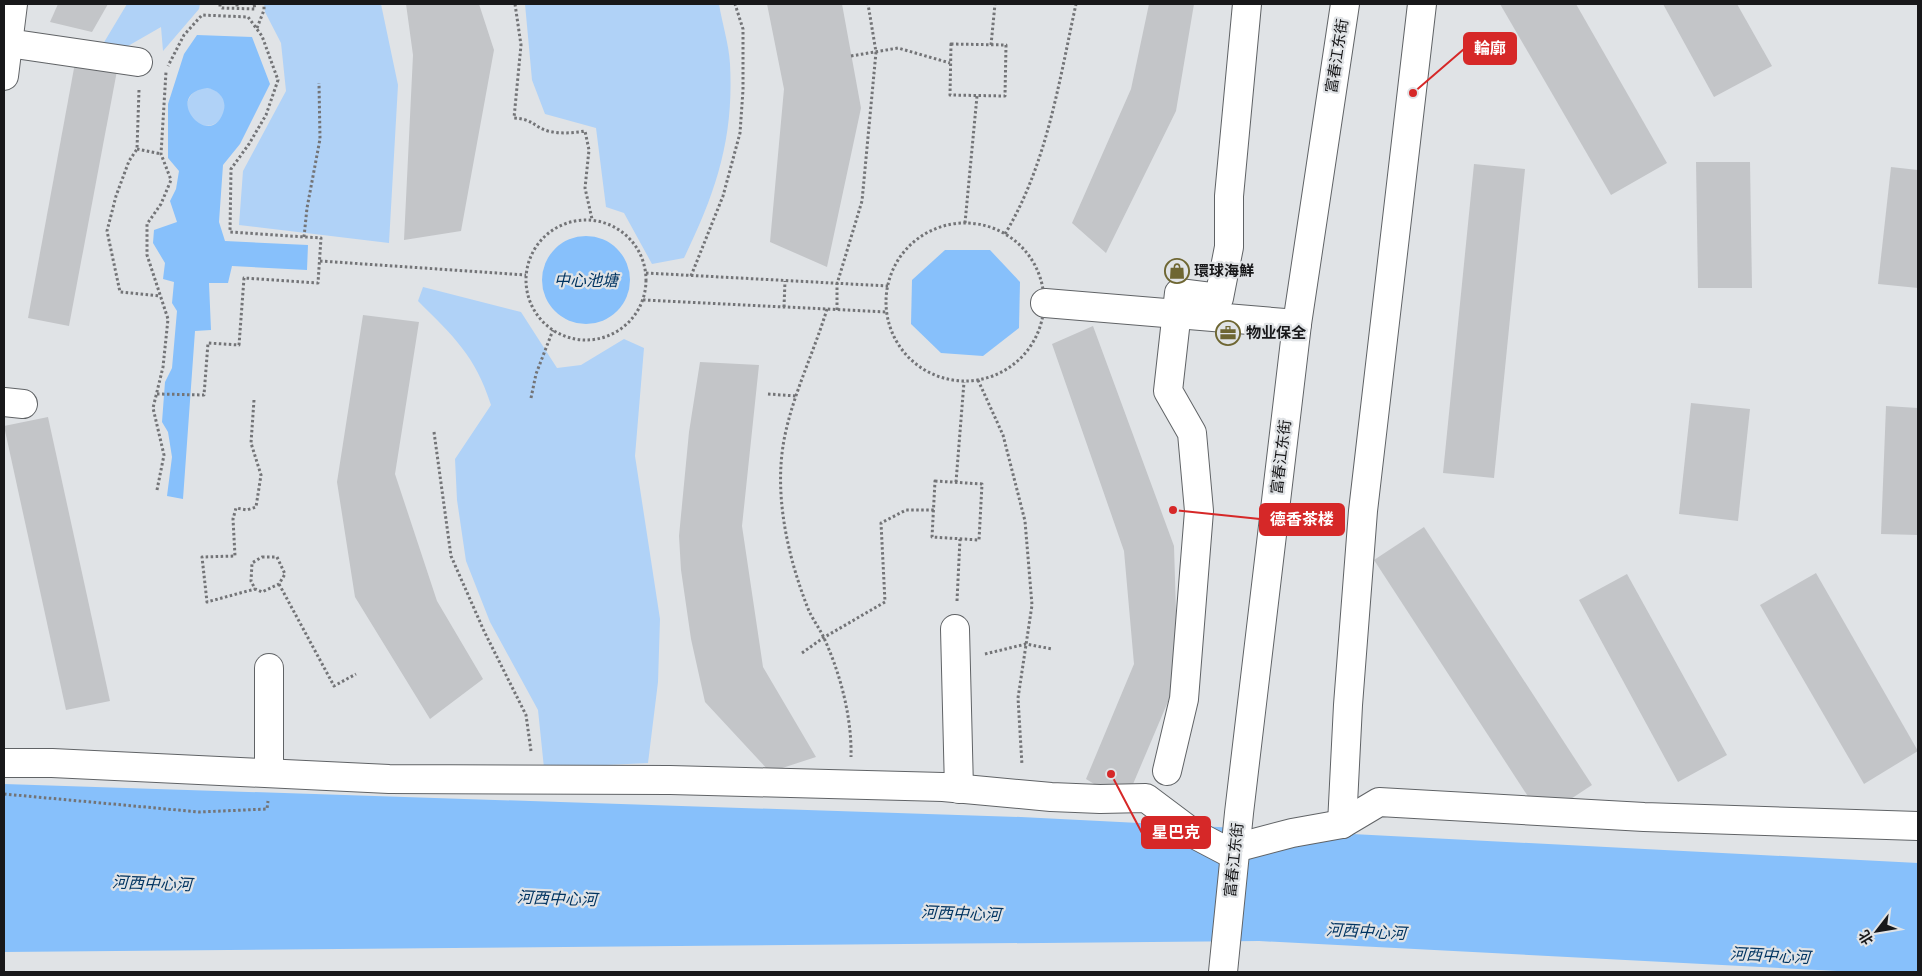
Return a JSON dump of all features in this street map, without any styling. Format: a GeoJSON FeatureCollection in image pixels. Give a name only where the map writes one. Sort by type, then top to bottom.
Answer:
{"type":"FeatureCollection","features":[{"type":"Feature","properties":{"kind":"street"},"geometry":{"type":"LineString","coordinates":[[13,4],[6,55],[138,62]]}},
{"type":"Feature","properties":{"kind":"street"},"geometry":{"type":"LineString","coordinates":[[1168,771],[1184,699],[1200,512],[1192,433],[1168,392],[1179,293],[1219,298],[1229,247],[1229,196],[1247,4]]}},
{"type":"Feature","properties":{"kind":"street","name":"富春江东街"},"geometry":{"type":"LineString","coordinates":[[1224,972],[1239,813],[1297,324],[1345,4]]}},
{"type":"Feature","properties":{"kind":"street"},"geometry":{"type":"LineString","coordinates":[[1342,824],[1348,705],[1363,511],[1422,4]]}},
{"type":"Feature","properties":{"kind":"street"},"geometry":{"type":"LineString","coordinates":[[1045,303],[1297,324]]}},
{"type":"Feature","properties":{"kind":"street"},"geometry":{"type":"LineString","coordinates":[[955,629],[958,789]]}},
{"type":"Feature","properties":{"kind":"street"},"geometry":{"type":"LineString","coordinates":[[269,773],[270,668]]}},
{"type":"Feature","properties":{"kind":"street"},"geometry":{"type":"LineString","coordinates":[[4,763],[52,763],[389,779],[536,778],[670,780],[958,789],[1100,800],[1146,798],[1194,834],[1235,851],[1292,832],[1342,824],[1379,802],[1644,817],[1918,826]]}},
{"type":"Feature","properties":{"kind":"path"},"geometry":{"type":"LineString","coordinates":[[220,4],[222,8]]}},
{"type":"Feature","properties":{"kind":"path"},"geometry":{"type":"LineString","coordinates":[[237,4],[237,9]]}},
{"type":"Feature","properties":{"kind":"path"},"geometry":{"type":"LineString","coordinates":[[222,8],[255,9],[254,4]]}},
{"type":"Feature","properties":{"kind":"path"},"geometry":{"type":"LineString","coordinates":[[256,28],[264,10],[264,4]]}},
{"type":"Feature","properties":{"kind":"path"},"geometry":{"type":"LineString","coordinates":[[515,4],[521,44],[514,118],[528,119],[546,131],[571,134],[585,132],[589,150],[586,188],[592,219]]}},
{"type":"Feature","properties":{"kind":"path"},"geometry":{"type":"LineString","coordinates":[[691,276],[724,196],[740,133],[743,90],[743,29],[735,4]]}},
{"type":"Feature","properties":{"kind":"path"},"geometry":{"type":"LineString","coordinates":[[837,310],[837,284],[862,201],[876,52],[868,4]]}},
{"type":"Feature","properties":{"kind":"path"},"geometry":{"type":"LineString","coordinates":[[991,45],[995,4]]}},
{"type":"Feature","properties":{"kind":"path"},"geometry":{"type":"LineString","coordinates":[[1005,234],[1020,209],[1042,153],[1076,4]]}},
{"type":"Feature","properties":{"kind":"path"},"geometry":{"type":"LineString","coordinates":[[217,16],[222,8]]}},
{"type":"Feature","properties":{"kind":"path"},"geometry":{"type":"LineString","coordinates":[[156,490],[164,455],[153,408],[163,367],[168,319],[148,255],[147,224],[161,204],[171,180],[161,154],[166,70],[184,35],[202,15],[248,17],[262,36],[278,80],[266,115],[249,144],[231,169],[230,232],[321,238],[318,283],[244,278],[239,345],[208,342],[204,395],[157,394]]}},
{"type":"Feature","properties":{"kind":"path"},"geometry":{"type":"LineString","coordinates":[[951,44],[991,45],[1006,45],[1006,96],[950,95],[951,44]]}},
{"type":"Feature","properties":{"kind":"path"},"geometry":{"type":"LineString","coordinates":[[851,56],[898,48],[950,63]]}},
{"type":"Feature","properties":{"kind":"path"},"geometry":{"type":"LineString","coordinates":[[138,62],[140,70],[137,149],[129,161],[116,196],[107,231],[120,292],[160,296]]}},
{"type":"Feature","properties":{"kind":"path"},"geometry":{"type":"LineString","coordinates":[[304,237],[307,208],[320,139],[319,83]]}},
{"type":"Feature","properties":{"kind":"path"},"geometry":{"type":"LineString","coordinates":[[965,223],[977,96]]}},
{"type":"Feature","properties":{"kind":"path"},"geometry":{"type":"LineString","coordinates":[[137,149],[161,154]]}},
{"type":"Feature","properties":{"kind":"path"},"geometry":{"type":"LineString","coordinates":[[592,219],[611,225],[628,236],[640,254],[646,273],[643,300],[633,319],[618,332],[598,340],[578,340],[558,334],[542,321],[530,303],[526,283],[528,263],[537,244],[552,230],[571,221],[592,219]]}},
{"type":"Feature","properties":{"kind":"path"},"geometry":{"type":"LineString","coordinates":[[952,223],[965,223],[980,223],[1005,234],[1026,251],[1040,276],[1045,303],[1041,328],[1029,350],[1011,367],[989,379],[964,382],[939,378],[917,366],[900,348],[889,325],[885,300],[890,274],[904,250],[926,232],[952,223]]}},
{"type":"Feature","properties":{"kind":"path"},"geometry":{"type":"LineString","coordinates":[[320,261],[526,275]]}},
{"type":"Feature","properties":{"kind":"path"},"geometry":{"type":"LineString","coordinates":[[646,273],[888,286]]}},
{"type":"Feature","properties":{"kind":"path"},"geometry":{"type":"LineString","coordinates":[[784,307],[785,281]]}},
{"type":"Feature","properties":{"kind":"path"},"geometry":{"type":"LineString","coordinates":[[643,300],[887,312]]}},
{"type":"Feature","properties":{"kind":"path"},"geometry":{"type":"LineString","coordinates":[[827,310],[796,396],[785,436],[781,477],[784,517],[794,567],[808,608],[823,638],[846,707],[851,750],[850,786]]}},
{"type":"Feature","properties":{"kind":"path"},"geometry":{"type":"LineString","coordinates":[[531,398],[536,374],[553,330]]}},
{"type":"Feature","properties":{"kind":"path"},"geometry":{"type":"LineString","coordinates":[[978,380],[1003,435],[1025,521],[1032,604],[1018,698],[1020,758],[1028,795]]}},
{"type":"Feature","properties":{"kind":"path"},"geometry":{"type":"LineString","coordinates":[[956,482],[964,382]]}},
{"type":"Feature","properties":{"kind":"path"},"geometry":{"type":"LineString","coordinates":[[768,394],[796,396]]}},
{"type":"Feature","properties":{"kind":"path"},"geometry":{"type":"LineString","coordinates":[[254,400],[251,443],[261,475],[256,507],[247,510],[236,508],[233,519],[235,556],[202,557],[202,565],[207,602],[255,589],[262,592],[279,584],[285,574],[277,557],[262,557],[252,563],[251,581],[255,589]]}},
{"type":"Feature","properties":{"kind":"path"},"geometry":{"type":"LineString","coordinates":[[434,432],[451,556],[484,631],[526,716],[536,778]]}},
{"type":"Feature","properties":{"kind":"path"},"geometry":{"type":"LineString","coordinates":[[935,481],[956,482],[982,484],[979,540],[932,536],[935,481]]}},
{"type":"Feature","properties":{"kind":"path"},"geometry":{"type":"LineString","coordinates":[[802,653],[823,638],[884,602],[881,523],[906,510],[934,510]]}},
{"type":"Feature","properties":{"kind":"path"},"geometry":{"type":"LineString","coordinates":[[955,629],[960,539]]}},
{"type":"Feature","properties":{"kind":"path"},"geometry":{"type":"LineString","coordinates":[[279,584],[334,686],[356,674]]}},
{"type":"Feature","properties":{"kind":"path"},"geometry":{"type":"LineString","coordinates":[[956,676],[972,656],[1026,644],[1052,648]]}},
{"type":"Feature","properties":{"kind":"path"},"geometry":{"type":"LineString","coordinates":[[4,794],[199,812],[267,809]]}},
{"type":"Feature","properties":{"kind":"shaded area"},"geometry":{"type":"Polygon","coordinates":[[[127,4],[200,4],[199,9],[163,51],[161,27],[121,50],[103,44],[127,4]]]}},
{"type":"Feature","properties":{"kind":"shaded area"},"geometry":{"type":"Polygon","coordinates":[[[264,4],[381,4],[398,85],[389,243],[239,225],[243,171],[286,91],[281,43],[265,12],[264,4]]]}},
{"type":"Feature","properties":{"kind":"shaded area"},"geometry":{"type":"Polygon","coordinates":[[[525,4],[719,4],[730,64],[729,117],[726,141],[714,187],[684,258],[652,264],[624,213],[606,207],[596,128],[545,114],[532,80],[525,4]]]}},
{"type":"Feature","properties":{"kind":"shaded area"},"geometry":{"type":"Polygon","coordinates":[[[206,88],[219,94],[225,107],[219,120],[206,126],[193,120],[187,107],[193,94],[206,88]]]}},
{"type":"Feature","properties":{"kind":"shaded area"},"geometry":{"type":"Polygon","coordinates":[[[423,287],[521,312],[557,368],[581,365],[624,339],[644,348],[635,456],[660,619],[658,682],[648,763],[544,768],[538,710],[490,622],[466,561],[457,500],[455,459],[491,405],[478,373],[462,347],[418,301],[423,287]]]}},
{"type":"Feature","properties":{"kind":"water"},"geometry":{"type":"Polygon","coordinates":[[[197,35],[252,37],[270,84],[240,144],[223,165],[219,222],[225,241],[308,245],[307,270],[232,266],[228,283],[209,283],[211,330],[195,331],[183,499],[167,496],[172,457],[168,432],[162,422],[165,382],[172,368],[177,311],[172,303],[174,282],[163,279],[165,263],[153,243],[154,230],[177,222],[170,201],[176,189],[179,171],[168,158],[168,104],[184,54],[197,35]],[[207,88],[194,92],[188,100],[188,109],[192,117],[208,126],[216,123],[224,108],[223,100],[219,93],[207,88]]]}},
{"type":"Feature","properties":{"kind":"water","name":"中心池塘"},"geometry":{"type":"Polygon","coordinates":[[[577,236],[595,236],[611,243],[623,255],[630,271],[630,289],[623,305],[611,317],[595,324],[577,324],[561,317],[549,305],[542,289],[542,271],[549,255],[561,243],[577,236]]]}},
{"type":"Feature","properties":{"kind":"water"},"geometry":{"type":"Polygon","coordinates":[[[945,250],[990,250],[1020,282],[1019,328],[983,356],[941,353],[911,324],[912,280],[945,250]]]}},
{"type":"Feature","properties":{"kind":"water","name":"河西中心河"},"geometry":{"type":"Polygon","coordinates":[[[4,784],[1021,817],[1918,863],[1918,972],[1857,972],[1259,941],[4,952],[4,784]]]}},
{"type":"Feature","properties":{"kind":"building"},"geometry":{"type":"Polygon","coordinates":[[[58,4],[108,4],[92,32],[50,22],[58,4]]]}},
{"type":"Feature","properties":{"kind":"building"},"geometry":{"type":"Polygon","coordinates":[[[406,4],[479,4],[494,50],[461,231],[404,240],[413,55],[406,4]]]}},
{"type":"Feature","properties":{"kind":"building"},"geometry":{"type":"Polygon","coordinates":[[[767,4],[842,4],[861,108],[827,267],[770,242],[784,89],[767,4]]]}},
{"type":"Feature","properties":{"kind":"building"},"geometry":{"type":"Polygon","coordinates":[[[1149,4],[1194,4],[1176,111],[1106,253],[1072,223],[1131,89],[1149,4]]]}},
{"type":"Feature","properties":{"kind":"building"},"geometry":{"type":"Polygon","coordinates":[[[1500,4],[1576,4],[1667,163],[1611,195],[1500,4]]]}},
{"type":"Feature","properties":{"kind":"building"},"geometry":{"type":"Polygon","coordinates":[[[1663,4],[1737,4],[1772,66],[1714,97],[1663,4]]]}},
{"type":"Feature","properties":{"kind":"building"},"geometry":{"type":"Polygon","coordinates":[[[77,52],[119,60],[69,326],[28,318],[77,52]]]}},
{"type":"Feature","properties":{"kind":"building"},"geometry":{"type":"Polygon","coordinates":[[[1696,162],[1750,162],[1752,288],[1698,288],[1696,162]]]}},
{"type":"Feature","properties":{"kind":"building"},"geometry":{"type":"Polygon","coordinates":[[[1474,164],[1525,169],[1494,478],[1443,473],[1474,164]]]}},
{"type":"Feature","properties":{"kind":"building"},"geometry":{"type":"Polygon","coordinates":[[[1891,167],[1918,170],[1918,288],[1878,284],[1891,167]]]}},
{"type":"Feature","properties":{"kind":"building"},"geometry":{"type":"Polygon","coordinates":[[[363,315],[419,322],[395,474],[437,601],[483,679],[430,719],[355,597],[337,482],[363,315]]]}},
{"type":"Feature","properties":{"kind":"building"},"geometry":{"type":"Polygon","coordinates":[[[1093,326],[1174,546],[1178,678],[1125,803],[1086,779],[1134,664],[1124,551],[1052,344],[1093,326]]]}},
{"type":"Feature","properties":{"kind":"building"},"geometry":{"type":"Polygon","coordinates":[[[700,362],[759,365],[742,526],[763,667],[816,757],[770,772],[705,702],[691,639],[681,570],[679,536],[689,432],[700,362]]]}},
{"type":"Feature","properties":{"kind":"building"},"geometry":{"type":"Polygon","coordinates":[[[1691,403],[1750,409],[1738,521],[1679,514],[1691,403]]]}},
{"type":"Feature","properties":{"kind":"building"},"geometry":{"type":"Polygon","coordinates":[[[1886,406],[1918,408],[1918,535],[1881,534],[1886,406]]]}},
{"type":"Feature","properties":{"kind":"building"},"geometry":{"type":"Polygon","coordinates":[[[48,417],[110,701],[66,710],[4,426],[48,417]]]}},
{"type":"Feature","properties":{"kind":"building"},"geometry":{"type":"Polygon","coordinates":[[[1424,527],[1592,785],[1542,818],[1374,560],[1424,527]]]}},
{"type":"Feature","properties":{"kind":"building"},"geometry":{"type":"Polygon","coordinates":[[[1816,573],[1918,751],[1864,784],[1760,605],[1816,573]]]}},
{"type":"Feature","properties":{"kind":"building"},"geometry":{"type":"Polygon","coordinates":[[[1627,574],[1727,755],[1678,782],[1579,600],[1627,574]]]}},
{"type":"Feature","properties":{"kind":"place","name":"輪廓"},"geometry":{"type":"Point","coordinates":[1413,93]}},
{"type":"Feature","properties":{"kind":"place","name":"環球海鮮"},"geometry":{"type":"Point","coordinates":[1177,271]}},
{"type":"Feature","properties":{"kind":"place","name":"物业保全"},"geometry":{"type":"Point","coordinates":[1228,333]}},
{"type":"Feature","properties":{"kind":"place","name":"德香茶楼"},"geometry":{"type":"Point","coordinates":[1173,510]}},
{"type":"Feature","properties":{"kind":"place","name":"星巴克"},"geometry":{"type":"Point","coordinates":[1111,774]}}]}
